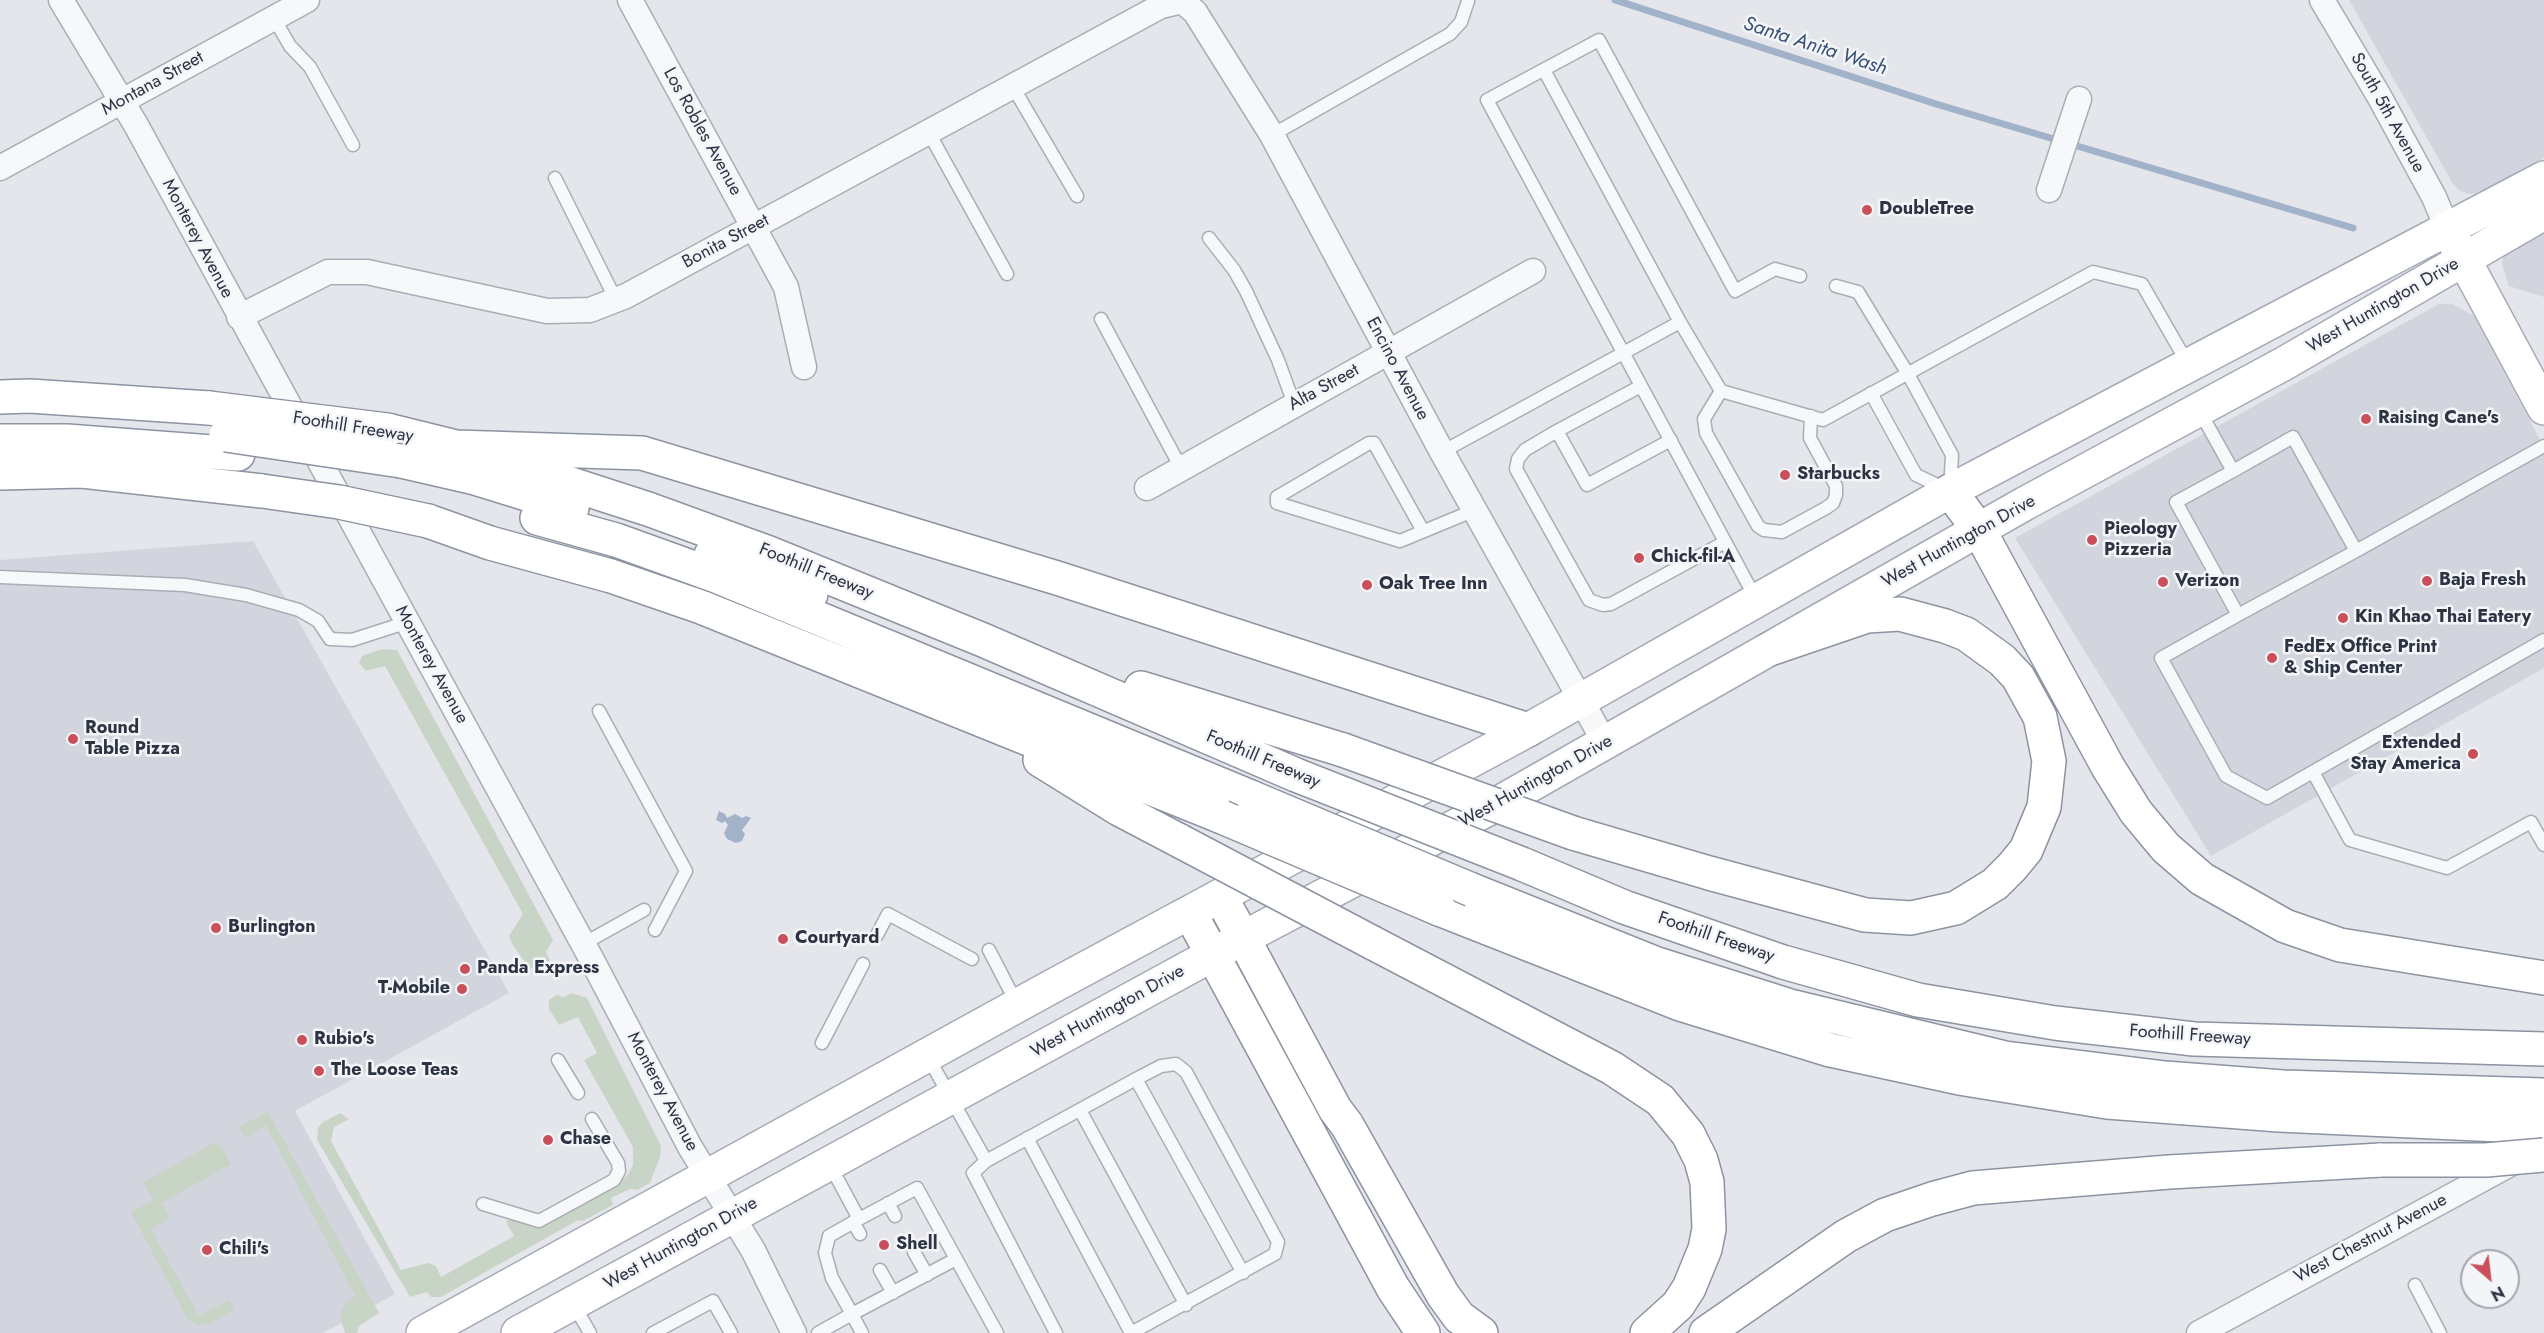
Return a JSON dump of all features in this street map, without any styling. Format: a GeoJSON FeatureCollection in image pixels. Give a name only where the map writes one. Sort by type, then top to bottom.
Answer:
{"type":"FeatureCollection","features":[{"type":"Feature","properties":{"kind":"main road","name":"West Huntington Drive"},"geometry":{"type":"LineString","coordinates":[[423,1333],[1018,1005],[1528,730],[1950,491],[2447,228],[2542,191]]}},
{"type":"Feature","properties":{"kind":"main road","name":"West Huntington Drive"},"geometry":{"type":"LineString","coordinates":[[518,1333],[1243,938],[1490,808],[1979,530],[2285,363],[2463,260],[2542,191]]}},
{"type":"Feature","properties":{"kind":"main road"},"geometry":{"type":"LineString","coordinates":[[2447,228],[2544,408]]}},
{"type":"Feature","properties":{"kind":"main road","name":"Foothill Freeway"},"geometry":{"type":"LineString","coordinates":[[0,397],[30,396],[224,432],[387,430],[456,447],[648,509],[758,549],[983,640],[1275,786],[1496,877],[1624,907],[1772,958],[1918,1000],[2055,1023],[2543,1073]]}},
{"type":"Feature","properties":{"kind":"main road"},"geometry":{"type":"LineString","coordinates":[[0,422],[224,432],[406,472],[616,540],[1275,786],[1496,877],[1657,964],[1790,1006],[2005,1058],[2165,1078],[2271,1086],[2504,1093],[2543,1073]]}},
{"type":"Feature","properties":{"kind":"main road"},"geometry":{"type":"LineString","coordinates":[[0,441],[67,441],[224,432]]}},
{"type":"Feature","properties":{"kind":"main road"},"geometry":{"type":"LineString","coordinates":[[456,447],[642,453],[1057,578],[1528,730]]}},
{"type":"Feature","properties":{"kind":"main road"},"geometry":{"type":"LineString","coordinates":[[0,473],[82,471],[339,502],[428,521],[490,543],[611,576],[701,607],[963,711],[1439,909],[1680,1004],[1830,1050],[1959,1078],[2107,1102],[2279,1115],[2544,1127]]}},
{"type":"Feature","properties":{"kind":"main road"},"geometry":{"type":"LineString","coordinates":[[1950,491],[1979,530],[2108,767],[2136,812],[2166,848],[2202,879],[2285,926],[2340,945],[2544,978]]}},
{"type":"Feature","properties":{"kind":"main road"},"geometry":{"type":"LineString","coordinates":[[983,640],[1343,750],[1573,833],[1865,915],[1911,918],[1956,908],[1995,884],[2012,867],[2026,850],[2044,807],[2049,761],[2040,717],[2018,677],[2002,660],[1966,634],[1900,614],[1867,616],[1770,649]]}},
{"type":"Feature","properties":{"kind":"main road"},"geometry":{"type":"LineString","coordinates":[[963,711],[1119,809],[1612,1068],[1660,1100],[1688,1134],[1701,1160],[1707,1182],[1709,1229],[1705,1249],[1689,1288],[1678,1305],[1647,1333]]}},
{"type":"Feature","properties":{"kind":"main road"},"geometry":{"type":"LineString","coordinates":[[1221,897],[1335,1109],[1347,1125],[1443,1295],[1459,1317],[1481,1333]]}},
{"type":"Feature","properties":{"kind":"main road"},"geometry":{"type":"LineString","coordinates":[[1190,913],[1394,1288],[1423,1333]]}},
{"type":"Feature","properties":{"kind":"main road"},"geometry":{"type":"LineString","coordinates":[[1707,1333],[1846,1236],[1885,1215],[1973,1188],[2169,1172],[2381,1160],[2486,1160],[2544,1155]]}},
{"type":"Feature","properties":{"kind":"street","name":"Monterey Avenue"},"geometry":{"type":"LineString","coordinates":[[61,0],[121,101],[408,622],[584,944],[707,1178],[734,1215],[794,1333]]}},
{"type":"Feature","properties":{"kind":"street","name":"Montana Street"},"geometry":{"type":"LineString","coordinates":[[0,168],[306,0]]}},
{"type":"Feature","properties":{"kind":"street","name":"Los Robles Avenue"},"geometry":{"type":"LineString","coordinates":[[630,0],[786,287],[804,367]]}},
{"type":"Feature","properties":{"kind":"street","name":"South 5th Avenue"},"geometry":{"type":"LineString","coordinates":[[2322,0],[2379,96],[2434,197],[2447,228]]}},
{"type":"Feature","properties":{"kind":"street","name":"Bonita Street"},"geometry":{"type":"LineString","coordinates":[[240,317],[328,272],[367,272],[548,310],[590,310],[616,300],[929,133],[1013,87],[1148,6],[1161,6],[1182,1]]}},
{"type":"Feature","properties":{"kind":"street","name":"Encino Avenue"},"geometry":{"type":"LineString","coordinates":[[1182,1],[1195,12],[1272,135],[1442,452],[1605,743]]}},
{"type":"Feature","properties":{"kind":"street"},"geometry":{"type":"LineString","coordinates":[[2049,190],[2079,99]]}},
{"type":"Feature","properties":{"kind":"street","name":"Alta Street"},"geometry":{"type":"LineString","coordinates":[[1147,488],[1533,271]]}},
{"type":"Feature","properties":{"kind":"street","name":"West Chestnut Avenue"},"geometry":{"type":"LineString","coordinates":[[2199,1333],[2544,1146]]}},
{"type":"Feature","properties":{"kind":"lane"},"geometry":{"type":"LineString","coordinates":[[1272,135],[1450,34],[1461,22],[1468,2]]}},
{"type":"Feature","properties":{"kind":"lane"},"geometry":{"type":"LineString","coordinates":[[274,18],[290,46],[310,67],[353,145]]}},
{"type":"Feature","properties":{"kind":"lane"},"geometry":{"type":"LineString","coordinates":[[1757,600],[1487,100],[1599,40],[1735,291],[1775,269],[1800,276]]}},
{"type":"Feature","properties":{"kind":"lane"},"geometry":{"type":"LineString","coordinates":[[1544,70],[1680,322],[1721,391],[1824,420],[2093,272],[2142,284],[2189,365]]}},
{"type":"Feature","properties":{"kind":"lane"},"geometry":{"type":"LineString","coordinates":[[1013,87],[1077,196]]}},
{"type":"Feature","properties":{"kind":"lane"},"geometry":{"type":"LineString","coordinates":[[929,133],[1007,274]]}},
{"type":"Feature","properties":{"kind":"lane"},"geometry":{"type":"LineString","coordinates":[[555,178],[616,300]]}},
{"type":"Feature","properties":{"kind":"lane"},"geometry":{"type":"LineString","coordinates":[[1209,238],[1234,270],[1246,291],[1278,360],[1294,404]]}},
{"type":"Feature","properties":{"kind":"lane"},"geometry":{"type":"LineString","coordinates":[[1836,286],[1858,292],[1908,374],[1952,454],[1950,491],[1916,475],[1871,393]]}},
{"type":"Feature","properties":{"kind":"lane"},"geometry":{"type":"LineString","coordinates":[[1101,319],[1181,468]]}},
{"type":"Feature","properties":{"kind":"lane"},"geometry":{"type":"LineString","coordinates":[[1442,452],[1680,322]]}},
{"type":"Feature","properties":{"kind":"lane"},"geometry":{"type":"LineString","coordinates":[[1641,386],[1525,450],[1518,459],[1516,469],[1519,477],[1589,600],[1603,605],[1611,604],[1725,542]]}},
{"type":"Feature","properties":{"kind":"lane"},"geometry":{"type":"LineString","coordinates":[[1721,391],[1704,419],[1704,426],[1758,526],[1764,530],[1782,532],[1826,508],[1833,502],[1836,495],[1836,486],[1810,438],[1811,416]]}},
{"type":"Feature","properties":{"kind":"lane"},"geometry":{"type":"LineString","coordinates":[[2199,409],[2233,471]]}},
{"type":"Feature","properties":{"kind":"lane"},"geometry":{"type":"LineString","coordinates":[[1557,431],[1587,485],[1671,440]]}},
{"type":"Feature","properties":{"kind":"lane"},"geometry":{"type":"LineString","coordinates":[[2238,615],[2176,502],[2294,437],[2356,551]]}},
{"type":"Feature","properties":{"kind":"lane"},"geometry":{"type":"LineString","coordinates":[[1423,531],[1374,443],[1369,443],[1277,497],[1278,503],[1400,541],[1475,510]]}},
{"type":"Feature","properties":{"kind":"lane"},"geometry":{"type":"LineString","coordinates":[[2544,446],[2161,658],[2226,776],[2267,798],[2544,640]]}},
{"type":"Feature","properties":{"kind":"lane"},"geometry":{"type":"LineString","coordinates":[[0,577],[185,585],[246,595],[299,610],[318,621],[330,639],[352,640],[371,636],[408,622]]}},
{"type":"Feature","properties":{"kind":"lane"},"geometry":{"type":"LineString","coordinates":[[599,711],[686,871],[655,930]]}},
{"type":"Feature","properties":{"kind":"lane"},"geometry":{"type":"LineString","coordinates":[[2313,772],[2350,840],[2447,868],[2531,822],[2544,845]]}},
{"type":"Feature","properties":{"kind":"lane"},"geometry":{"type":"LineString","coordinates":[[584,944],[644,910]]}},
{"type":"Feature","properties":{"kind":"lane"},"geometry":{"type":"LineString","coordinates":[[877,935],[888,914],[972,959]]}},
{"type":"Feature","properties":{"kind":"lane"},"geometry":{"type":"LineString","coordinates":[[989,950],[1018,1005]]}},
{"type":"Feature","properties":{"kind":"lane"},"geometry":{"type":"LineString","coordinates":[[822,1043],[863,964]]}},
{"type":"Feature","properties":{"kind":"lane"},"geometry":{"type":"LineString","coordinates":[[927,1056],[986,1161]]}},
{"type":"Feature","properties":{"kind":"lane"},"geometry":{"type":"LineString","coordinates":[[558,1060],[578,1093]]}},
{"type":"Feature","properties":{"kind":"lane"},"geometry":{"type":"LineString","coordinates":[[1027,1138],[1131,1333],[1186,1305],[1275,1254],[1278,1242],[1186,1072],[1176,1064],[1161,1066],[1027,1138],[986,1161],[973,1173],[1056,1333]]}},
{"type":"Feature","properties":{"kind":"lane"},"geometry":{"type":"LineString","coordinates":[[1136,1079],[1243,1273]]}},
{"type":"Feature","properties":{"kind":"lane"},"geometry":{"type":"LineString","coordinates":[[1080,1110],[1186,1305]]}},
{"type":"Feature","properties":{"kind":"lane"},"geometry":{"type":"LineString","coordinates":[[483,1204],[538,1221],[614,1180],[619,1171],[618,1163],[592,1119]]}},
{"type":"Feature","properties":{"kind":"lane"},"geometry":{"type":"LineString","coordinates":[[829,1164],[856,1220],[860,1234]]}},
{"type":"Feature","properties":{"kind":"lane"},"geometry":{"type":"LineString","coordinates":[[862,1333],[832,1278],[825,1253],[829,1236],[917,1188],[997,1333]]}},
{"type":"Feature","properties":{"kind":"lane"},"geometry":{"type":"LineString","coordinates":[[888,1203],[895,1216]]}},
{"type":"Feature","properties":{"kind":"lane"},"geometry":{"type":"LineString","coordinates":[[914,1252],[927,1275]]}},
{"type":"Feature","properties":{"kind":"lane"},"geometry":{"type":"LineString","coordinates":[[818,1333],[956,1259]]}},
{"type":"Feature","properties":{"kind":"lane"},"geometry":{"type":"LineString","coordinates":[[880,1270],[892,1293]]}},
{"type":"Feature","properties":{"kind":"lane"},"geometry":{"type":"LineString","coordinates":[[2415,1285],[2440,1333]]}},
{"type":"Feature","properties":{"kind":"lane"},"geometry":{"type":"LineString","coordinates":[[653,1333],[714,1301],[731,1333]]}},
{"type":"Feature","properties":{"kind":"lane"},"geometry":{"type":"LineString","coordinates":[[573,1303],[590,1333]]}},
{"type":"Feature","properties":{"kind":"shaded area"},"geometry":{"type":"Polygon","coordinates":[[[2349,0],[2544,0],[2544,158],[2482,193],[2468,194],[2459,190],[2453,184],[2349,0]]]}},
{"type":"Feature","properties":{"kind":"shaded area"},"geometry":{"type":"Polygon","coordinates":[[[2544,225],[2544,297],[2509,286],[2502,264],[2503,256],[2544,225]]]}},
{"type":"Feature","properties":{"kind":"shaded area"},"geometry":{"type":"Polygon","coordinates":[[[2439,304],[2452,304],[2474,316],[2544,447],[2544,668],[2211,856],[2015,538],[2439,304]]]}},
{"type":"Feature","properties":{"kind":"shaded area"},"geometry":{"type":"Polygon","coordinates":[[[253,541],[509,993],[295,1111],[395,1294],[323,1333],[0,1333],[0,560],[253,541]]]}},
{"type":"Feature","properties":{"kind":"green space"},"geometry":{"type":"Polygon","coordinates":[[[382,649],[397,650],[553,940],[546,952],[550,961],[530,969],[512,944],[509,936],[523,914],[385,666],[366,671],[359,663],[362,656],[382,649]]]}},
{"type":"Feature","properties":{"kind":"green space"},"geometry":{"type":"Polygon","coordinates":[[[572,993],[587,998],[661,1146],[660,1157],[650,1183],[637,1190],[630,1189],[611,1198],[613,1205],[583,1221],[578,1220],[441,1297],[431,1297],[427,1292],[410,1297],[317,1140],[318,1128],[322,1123],[340,1113],[349,1119],[334,1127],[331,1141],[401,1270],[428,1263],[436,1266],[441,1277],[514,1236],[506,1222],[511,1218],[538,1225],[623,1180],[633,1165],[633,1147],[584,1060],[597,1053],[578,1017],[559,1025],[549,1009],[549,1000],[558,994],[562,998],[572,993]]]}},
{"type":"Feature","properties":{"kind":"green space"},"geometry":{"type":"Polygon","coordinates":[[[268,1112],[379,1313],[359,1326],[357,1333],[345,1333],[341,1320],[341,1311],[345,1303],[355,1296],[266,1125],[245,1138],[239,1127],[268,1112]]]}},
{"type":"Feature","properties":{"kind":"green space"},"geometry":{"type":"Polygon","coordinates":[[[214,1143],[221,1146],[231,1164],[162,1203],[170,1218],[151,1229],[199,1316],[229,1300],[235,1310],[209,1324],[199,1325],[187,1318],[131,1212],[153,1200],[143,1182],[214,1143]]]}},
{"type":"Feature","properties":{"kind":"water"},"geometry":{"type":"Polygon","coordinates":[[[719,811],[727,818],[735,814],[742,818],[746,816],[751,818],[742,830],[745,834],[742,841],[736,843],[727,839],[724,833],[728,825],[725,821],[722,823],[716,820],[719,811]]]}},
{"type":"Feature","properties":{"kind":"waterway","name":"Santa Anita Wash"},"geometry":{"type":"LineString","coordinates":[[1615,0],[1936,104],[2353,228]]}},
{"type":"Feature","properties":{"kind":"place","name":"DoubleTree"},"geometry":{"type":"Point","coordinates":[1867,210]}},
{"type":"Feature","properties":{"kind":"place","name":"Raising Cane's"},"geometry":{"type":"Point","coordinates":[2366,419]}},
{"type":"Feature","properties":{"kind":"place","name":"Starbucks"},"geometry":{"type":"Point","coordinates":[1785,475]}},
{"type":"Feature","properties":{"kind":"place","name":"Pieology Pizzeria"},"geometry":{"type":"Point","coordinates":[2092,540]}},
{"type":"Feature","properties":{"kind":"place","name":"Chick-fil-A"},"geometry":{"type":"Point","coordinates":[1639,558]}},
{"type":"Feature","properties":{"kind":"place","name":"Baja Fresh"},"geometry":{"type":"Point","coordinates":[2427,581]}},
{"type":"Feature","properties":{"kind":"place","name":"Verizon"},"geometry":{"type":"Point","coordinates":[2163,582]}},
{"type":"Feature","properties":{"kind":"place","name":"Oak Tree Inn"},"geometry":{"type":"Point","coordinates":[1367,585]}},
{"type":"Feature","properties":{"kind":"place","name":"Kin Khao Thai Eatery"},"geometry":{"type":"Point","coordinates":[2343,618]}},
{"type":"Feature","properties":{"kind":"place","name":"FedEx Office Print & Ship Center"},"geometry":{"type":"Point","coordinates":[2272,658]}},
{"type":"Feature","properties":{"kind":"place","name":"Round Table Pizza"},"geometry":{"type":"Point","coordinates":[73,739]}},
{"type":"Feature","properties":{"kind":"place","name":"Extended Stay America"},"geometry":{"type":"Point","coordinates":[2473,754]}},
{"type":"Feature","properties":{"kind":"place","name":"Burlington"},"geometry":{"type":"Point","coordinates":[216,928]}},
{"type":"Feature","properties":{"kind":"place","name":"Courtyard"},"geometry":{"type":"Point","coordinates":[783,939]}},
{"type":"Feature","properties":{"kind":"place","name":"Panda Express"},"geometry":{"type":"Point","coordinates":[465,969]}},
{"type":"Feature","properties":{"kind":"place","name":"T-Mobile"},"geometry":{"type":"Point","coordinates":[462,989]}},
{"type":"Feature","properties":{"kind":"place","name":"Rubio's"},"geometry":{"type":"Point","coordinates":[302,1040]}},
{"type":"Feature","properties":{"kind":"place","name":"The Loose Teas"},"geometry":{"type":"Point","coordinates":[319,1071]}},
{"type":"Feature","properties":{"kind":"place","name":"Chase"},"geometry":{"type":"Point","coordinates":[548,1140]}},
{"type":"Feature","properties":{"kind":"place","name":"Shell"},"geometry":{"type":"Point","coordinates":[884,1245]}},
{"type":"Feature","properties":{"kind":"place","name":"Chili's"},"geometry":{"type":"Point","coordinates":[207,1250]}}]}
